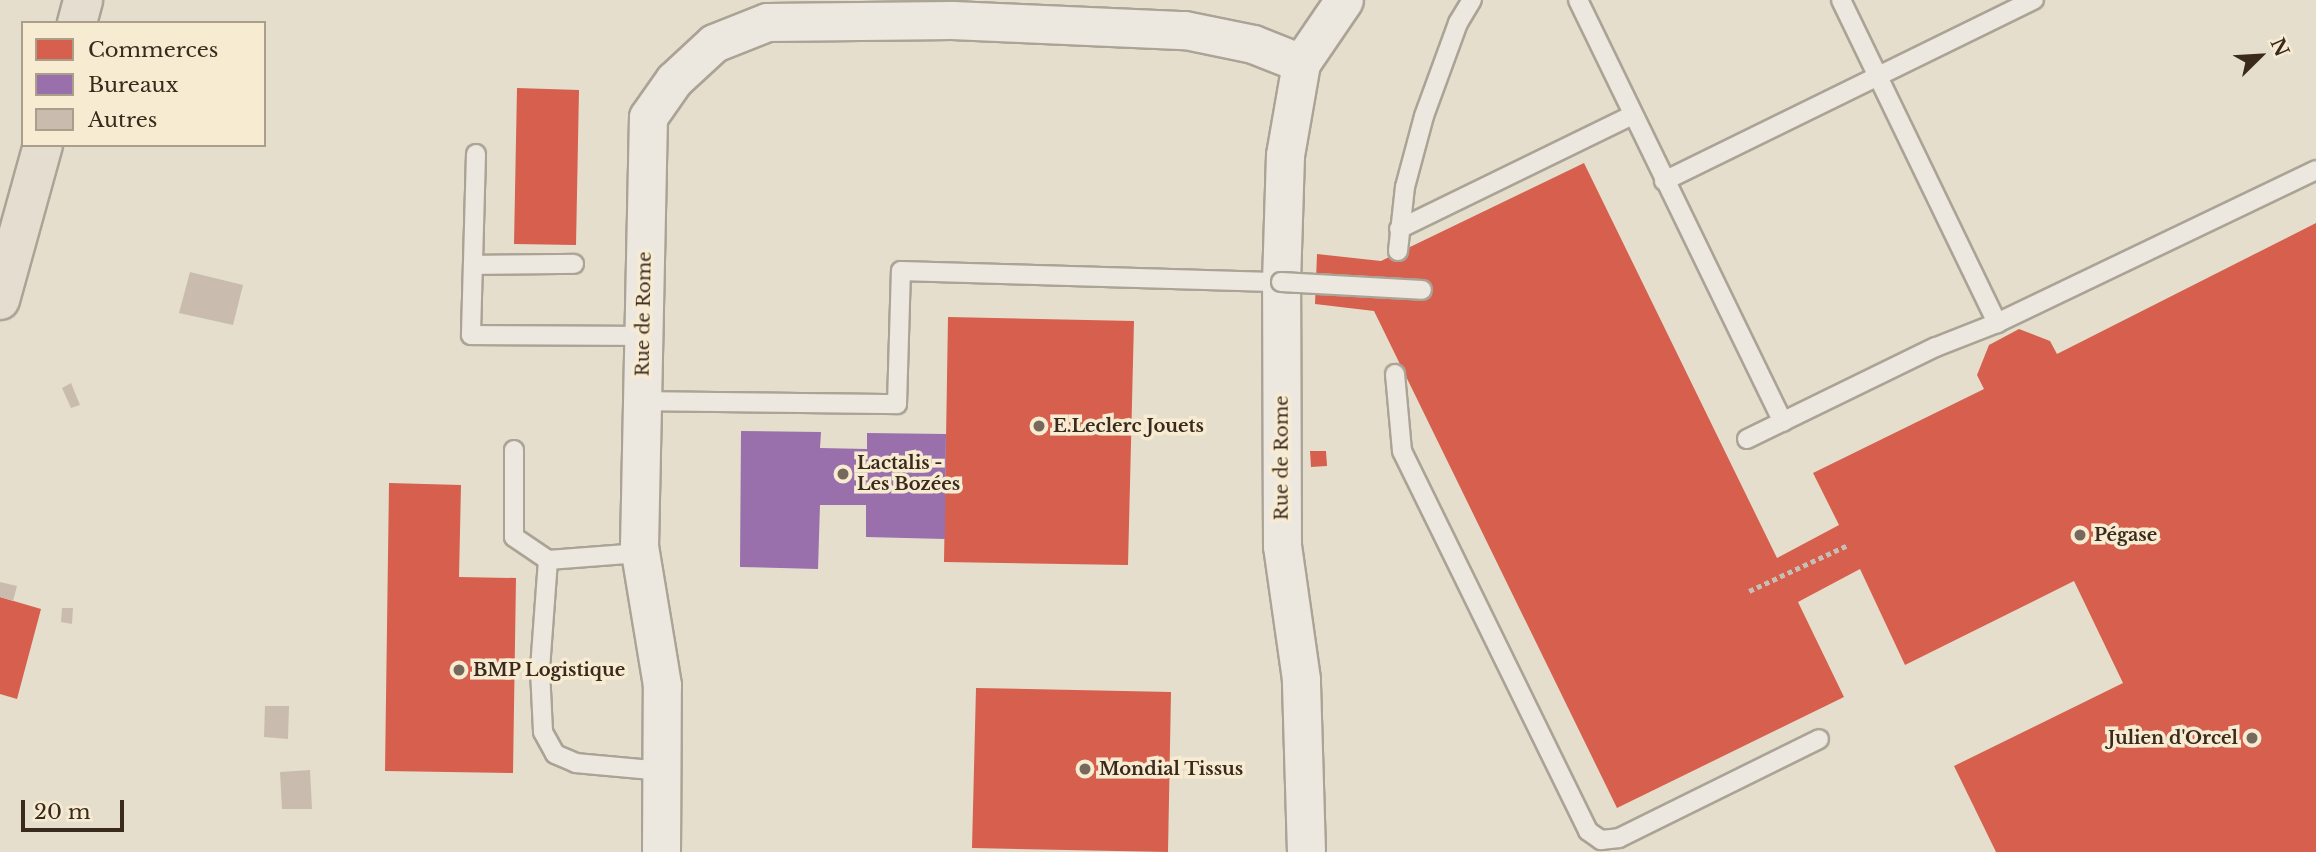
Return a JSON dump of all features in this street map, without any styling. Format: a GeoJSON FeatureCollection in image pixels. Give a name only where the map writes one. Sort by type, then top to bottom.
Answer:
{"type":"FeatureCollection","features":[{"type":"Feature","properties":{"kind":"main road"},"geometry":{"type":"LineString","coordinates":[[78,21],[83,0]]}},
{"type":"Feature","properties":{"kind":"main road"},"geometry":{"type":"LineString","coordinates":[[0,300],[42,147]]}},
{"type":"Feature","properties":{"kind":"street","name":"Rue de Rome"},"geometry":{"type":"LineString","coordinates":[[1306,852],[1301,679],[1282,546],[1280,282],[1285,155],[1301,63],[1344,0]]}},
{"type":"Feature","properties":{"kind":"street","name":"Rue de Rome"},"geometry":{"type":"LineString","coordinates":[[661,852],[662,685],[640,553],[642,401],[648,117],[674,80],[714,43],[767,23],[953,10],[1185,30],[1253,44],[1301,63]]}},
{"type":"Feature","properties":{"kind":"lane"},"geometry":{"type":"LineString","coordinates":[[1398,250],[1399,229],[1424,116],[1458,23],[1472,0]]}},
{"type":"Feature","properties":{"kind":"lane"},"geometry":{"type":"LineString","coordinates":[[1578,0],[1783,422]]}},
{"type":"Feature","properties":{"kind":"lane"},"geometry":{"type":"LineString","coordinates":[[1841,0],[1997,323]]}},
{"type":"Feature","properties":{"kind":"lane"},"geometry":{"type":"LineString","coordinates":[[1664,181],[2034,0]]}},
{"type":"Feature","properties":{"kind":"lane"},"geometry":{"type":"LineString","coordinates":[[1399,229],[1633,115]]}},
{"type":"Feature","properties":{"kind":"lane"},"geometry":{"type":"LineString","coordinates":[[476,154],[471,335],[644,336]]}},
{"type":"Feature","properties":{"kind":"lane"},"geometry":{"type":"LineString","coordinates":[[1747,439],[1936,347],[1997,323],[2316,170]]}},
{"type":"Feature","properties":{"kind":"lane"},"geometry":{"type":"LineString","coordinates":[[473,265],[574,264]]}},
{"type":"Feature","properties":{"kind":"lane"},"geometry":{"type":"LineString","coordinates":[[642,401],[897,404],[901,271],[1422,289]]}},
{"type":"Feature","properties":{"kind":"lane"},"geometry":{"type":"LineString","coordinates":[[1395,374],[1402,451],[1588,831],[1601,840],[1619,838],[1819,739]]}},
{"type":"Feature","properties":{"kind":"lane"},"geometry":{"type":"LineString","coordinates":[[514,450],[514,537],[548,560],[640,553]]}},
{"type":"Feature","properties":{"kind":"lane"},"geometry":{"type":"LineString","coordinates":[[548,560],[540,670],[543,732],[555,754],[611,769],[662,771]]}},
{"type":"Feature","properties":{"kind":"path"},"geometry":{"type":"LineString","coordinates":[[1748,591],[1849,545]]}},
{"type":"Feature","properties":{"kind":"building: Commerces"},"geometry":{"type":"Polygon","coordinates":[[[517,88],[579,90],[576,245],[514,244],[517,88]]]}},
{"type":"Feature","properties":{"kind":"building: Commerces"},"geometry":{"type":"Polygon","coordinates":[[[1584,163],[1777,558],[1839,525],[1813,473],[1984,389],[1977,375],[1989,345],[2019,329],[2050,341],[2057,354],[2316,223],[2316,852],[1996,852],[1954,766],[2123,683],[2074,581],[1905,665],[1860,569],[1798,602],[1844,697],[1617,808],[1374,311],[1315,304],[1317,254],[1381,261],[1584,163]]]}},
{"type":"Feature","properties":{"kind":"building: Commerces"},"geometry":{"type":"Polygon","coordinates":[[[948,317],[1134,321],[1128,565],[944,562],[948,317]]]}},
{"type":"Feature","properties":{"kind":"building: Commerces"},"geometry":{"type":"Polygon","coordinates":[[[1310,451],[1326,451],[1327,466],[1311,467],[1310,451]]]}},
{"type":"Feature","properties":{"kind":"building: Commerces"},"geometry":{"type":"Polygon","coordinates":[[[389,483],[461,485],[459,577],[516,578],[513,773],[385,771],[389,483]]]}},
{"type":"Feature","properties":{"kind":"building: Commerces"},"geometry":{"type":"Polygon","coordinates":[[[0,597],[41,609],[17,699],[0,694],[0,597]]]}},
{"type":"Feature","properties":{"kind":"building: Commerces"},"geometry":{"type":"Polygon","coordinates":[[[976,688],[1171,692],[1168,852],[972,848],[976,688]]]}},
{"type":"Feature","properties":{"kind":"building: Bureaux"},"geometry":{"type":"Polygon","coordinates":[[[741,431],[821,432],[820,448],[867,449],[867,433],[946,434],[945,539],[866,537],[866,505],[820,505],[818,569],[740,567],[741,431]]]}},
{"type":"Feature","properties":{"kind":"building: Autres"},"geometry":{"type":"Polygon","coordinates":[[[190,272],[243,285],[233,325],[179,313],[190,272]]]}},
{"type":"Feature","properties":{"kind":"building: Autres"},"geometry":{"type":"Polygon","coordinates":[[[71,383],[80,405],[71,408],[62,388],[71,383]]]}},
{"type":"Feature","properties":{"kind":"building: Autres"},"geometry":{"type":"Polygon","coordinates":[[[0,582],[17,586],[13,601],[0,597],[0,582]]]}},
{"type":"Feature","properties":{"kind":"building: Autres"},"geometry":{"type":"Polygon","coordinates":[[[62,608],[73,608],[72,624],[61,622],[62,608]]]}},
{"type":"Feature","properties":{"kind":"building: Autres"},"geometry":{"type":"Polygon","coordinates":[[[265,706],[289,706],[288,739],[264,737],[265,706]]]}},
{"type":"Feature","properties":{"kind":"building: Autres"},"geometry":{"type":"Polygon","coordinates":[[[310,770],[312,809],[282,809],[280,772],[310,770]]]}},
{"type":"Feature","properties":{"kind":"place","name":"E.Leclerc Jouets"},"geometry":{"type":"Point","coordinates":[1039,426]}},
{"type":"Feature","properties":{"kind":"place","name":"Lactalis - Les Bozées"},"geometry":{"type":"Point","coordinates":[843,474]}},
{"type":"Feature","properties":{"kind":"place","name":"Pégase"},"geometry":{"type":"Point","coordinates":[2080,535]}},
{"type":"Feature","properties":{"kind":"place","name":"BMP Logistique"},"geometry":{"type":"Point","coordinates":[459,670]}},
{"type":"Feature","properties":{"kind":"place","name":"Julien d'Orcel"},"geometry":{"type":"Point","coordinates":[2252,738]}},
{"type":"Feature","properties":{"kind":"place","name":"Mondial Tissus"},"geometry":{"type":"Point","coordinates":[1085,769]}}]}
